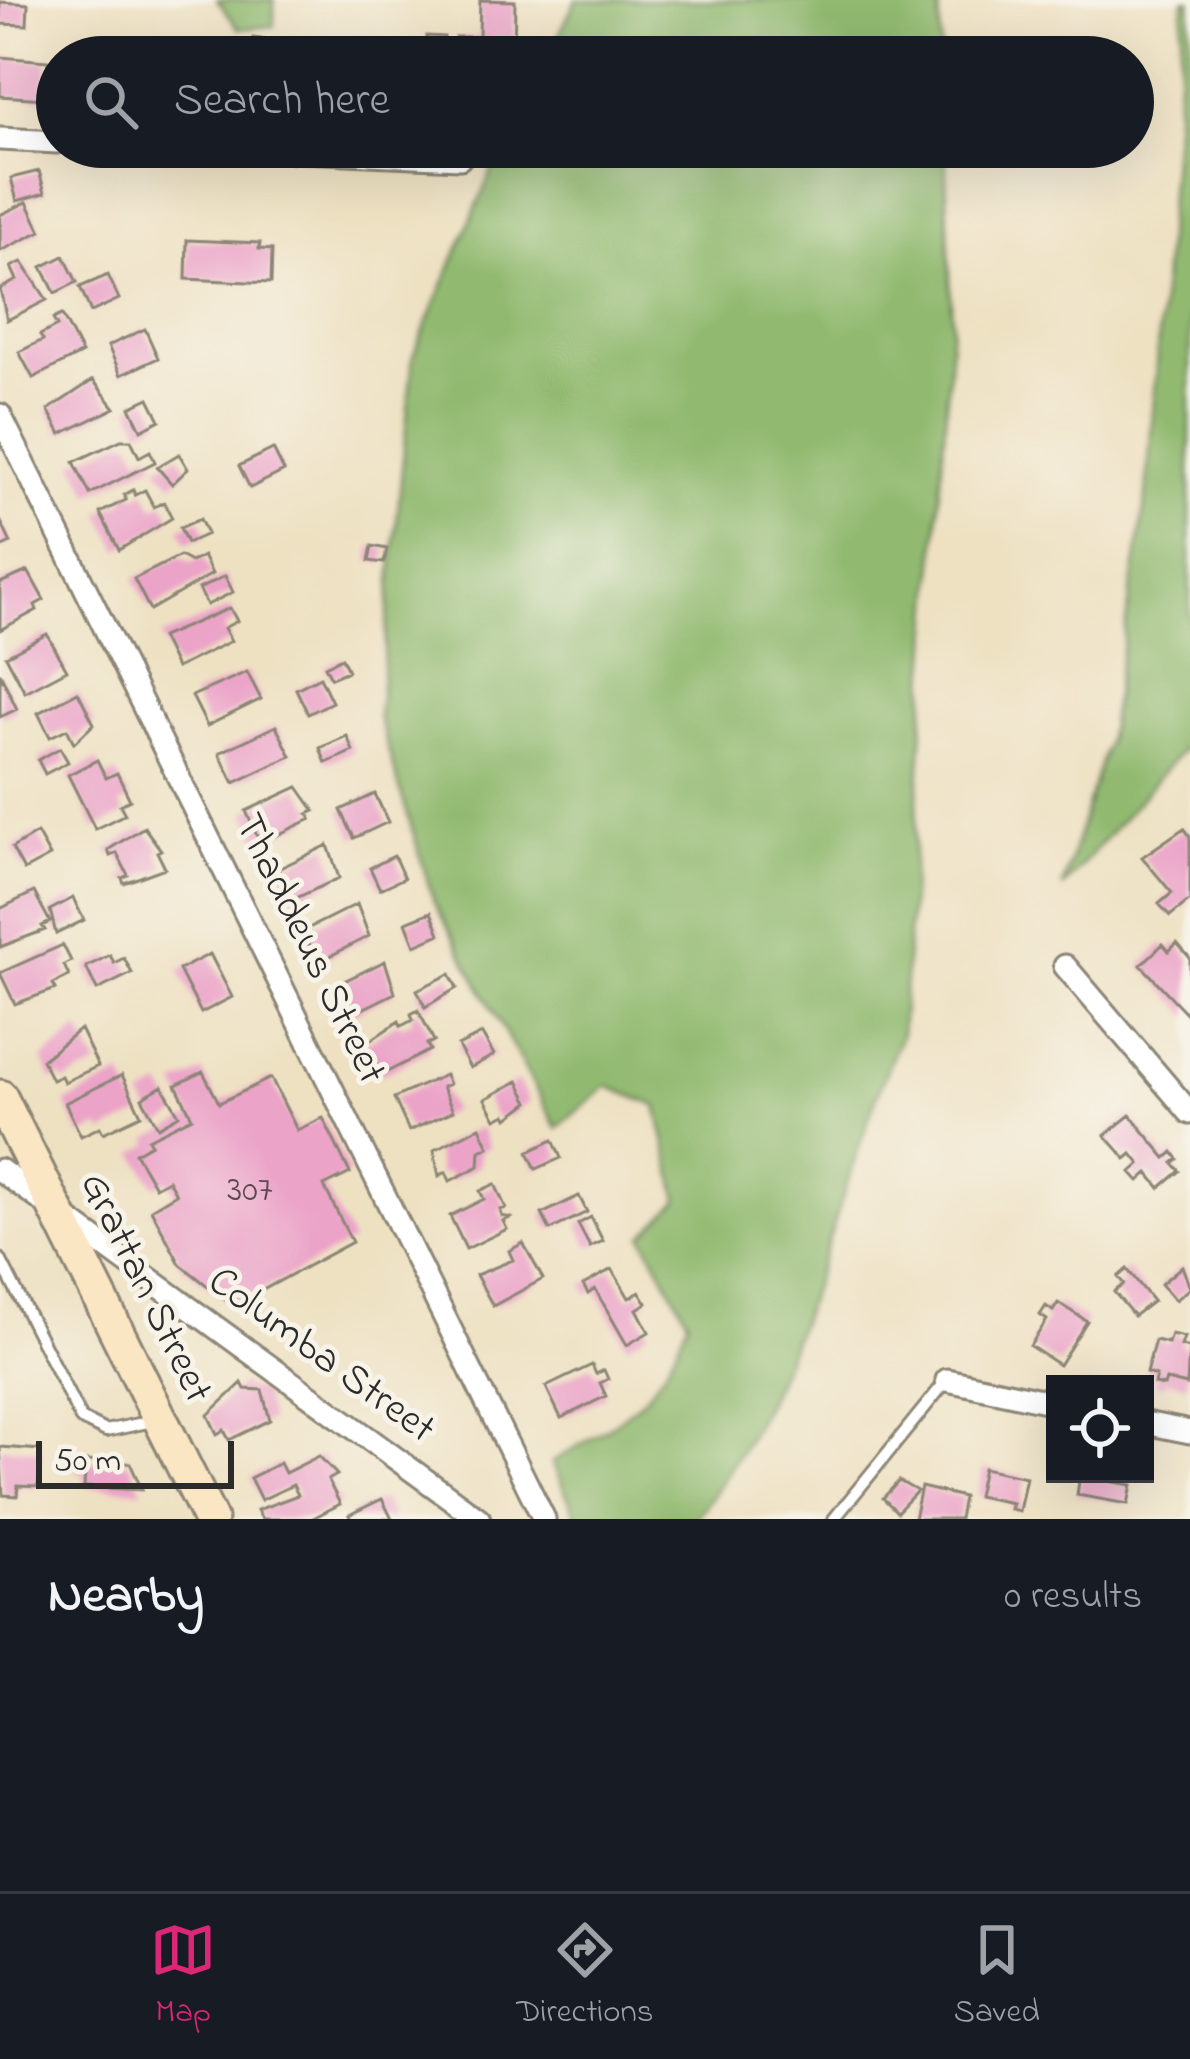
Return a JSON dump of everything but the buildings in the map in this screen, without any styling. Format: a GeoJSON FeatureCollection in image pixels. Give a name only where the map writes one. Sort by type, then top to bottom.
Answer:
{"type":"FeatureCollection","features":[{"type":"Feature","properties":{"kind":"main road","name":"Grattan Street"},"geometry":{"type":"LineString","coordinates":[[0,1097],[210,1519]]}},
{"type":"Feature","properties":{"kind":"street"},"geometry":{"type":"LineString","coordinates":[[0,140],[36,141]]}},
{"type":"Feature","properties":{"kind":"street","name":"Thaddeus Street"},"geometry":{"type":"LineString","coordinates":[[0,416],[544,1519]]}},
{"type":"Feature","properties":{"kind":"street"},"geometry":{"type":"LineString","coordinates":[[1065,966],[1190,1113]]}},
{"type":"Feature","properties":{"kind":"street","name":"Columba Street"},"geometry":{"type":"LineString","coordinates":[[0,1170],[479,1519]]}},
{"type":"Feature","properties":{"kind":"street"},"geometry":{"type":"LineString","coordinates":[[947,1380],[1046,1401]]}},
{"type":"Feature","properties":{"kind":"street"},"geometry":{"type":"LineString","coordinates":[[1154,1425],[1190,1432]]}},
{"type":"Feature","properties":{"kind":"lane"},"geometry":{"type":"LineString","coordinates":[[0,1259],[81,1420],[106,1432],[160,1419]]}},
{"type":"Feature","properties":{"kind":"lane"},"geometry":{"type":"LineString","coordinates":[[834,1519],[947,1380]]}},
{"type":"Feature","properties":{"kind":"green space"},"geometry":{"type":"Polygon","coordinates":[[[217,0],[274,0],[274,26],[239,29],[217,0]]]}},
{"type":"Feature","properties":{"kind":"green space"},"geometry":{"type":"Polygon","coordinates":[[[576,0],[939,0],[940,36],[558,36],[576,0]]]}},
{"type":"Feature","properties":{"kind":"green space"},"geometry":{"type":"Polygon","coordinates":[[[1184,0],[1190,0],[1190,751],[1185,747],[1062,888],[1108,738],[1146,497],[1184,0]]]}},
{"type":"Feature","properties":{"kind":"green space"},"geometry":{"type":"Polygon","coordinates":[[[493,168],[946,168],[952,325],[901,1035],[790,1347],[733,1465],[695,1519],[578,1519],[552,1462],[635,1406],[676,1348],[688,1320],[643,1236],[679,1200],[657,1106],[607,1086],[557,1128],[434,902],[378,716],[413,356],[493,168]]]}}]}
